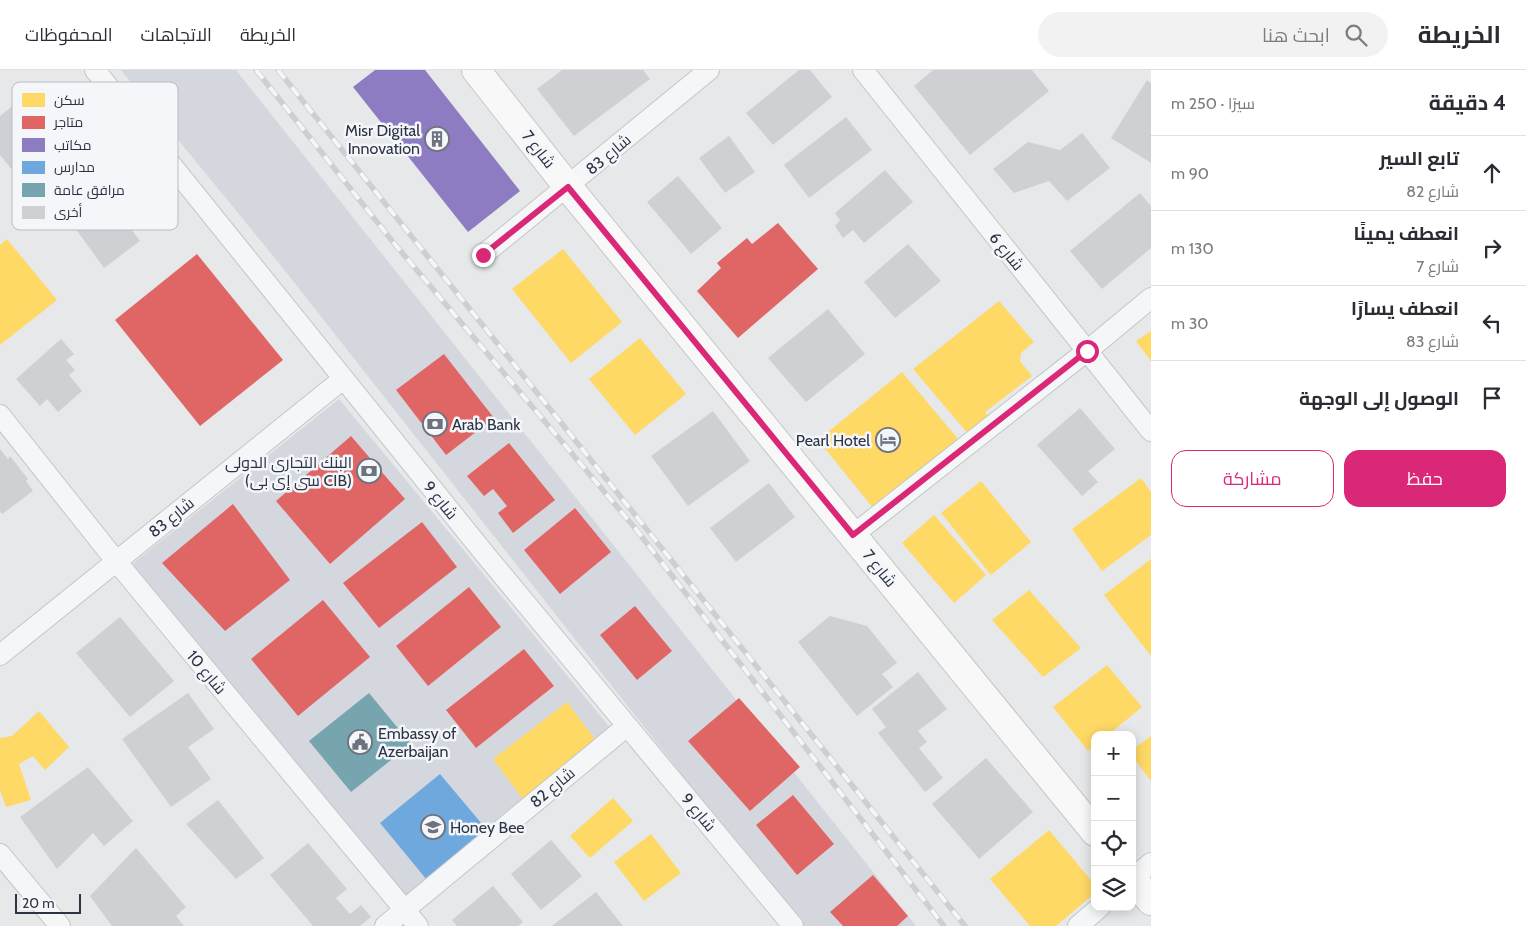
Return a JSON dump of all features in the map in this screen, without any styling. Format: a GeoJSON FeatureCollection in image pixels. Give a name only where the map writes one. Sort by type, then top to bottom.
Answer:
{"type":"FeatureCollection","features":[{"type":"Feature","properties":{"kind":"street","name":"شارع 9"},"geometry":{"type":"LineString","coordinates":[[95,70],[105,82]]}},
{"type":"Feature","properties":{"kind":"street","name":"شارع 7"},"geometry":{"type":"LineString","coordinates":[[476,70],[568,187],[1091,827]]}},
{"type":"Feature","properties":{"kind":"street","name":"شارع 83"},"geometry":{"type":"LineString","coordinates":[[483,255],[709,70]]}},
{"type":"Feature","properties":{"kind":"street","name":"شارع 6"},"geometry":{"type":"LineString","coordinates":[[863,70],[1151,431]]}},
{"type":"Feature","properties":{"kind":"street","name":"شارع 9"},"geometry":{"type":"LineString","coordinates":[[178,173],[490,560],[793,926]]}},
{"type":"Feature","properties":{"kind":"street"},"geometry":{"type":"LineString","coordinates":[[853,535],[1087,351],[1151,298]]}},
{"type":"Feature","properties":{"kind":"street","name":"شارع 83"},"geometry":{"type":"LineString","coordinates":[[0,655],[343,379]]}},
{"type":"Feature","properties":{"kind":"street","name":"شارع 10"},"geometry":{"type":"LineString","coordinates":[[0,415],[116,561],[418,926]]}},
{"type":"Feature","properties":{"kind":"street","name":"شارع 82"},"geometry":{"type":"LineString","coordinates":[[385,926],[627,726]]}},
{"type":"Feature","properties":{"kind":"street"},"geometry":{"type":"LineString","coordinates":[[0,854],[60,926]]}},
{"type":"Feature","properties":{"kind":"street"},"geometry":{"type":"LineString","coordinates":[[1136,876],[1151,863]]}},
{"type":"Feature","properties":{"kind":"street"},"geometry":{"type":"LineString","coordinates":[[1136,884],[1151,901]]}},
{"type":"Feature","properties":{"kind":"street"},"geometry":{"type":"LineString","coordinates":[[1078,926],[1095,911]]}},
{"type":"Feature","properties":{"kind":"shaded area"},"geometry":{"type":"Polygon","coordinates":[[[121,70],[236,70],[916,926],[801,926],[278,262],[178,140],[178,82],[131,82],[121,70]]]}},
{"type":"Feature","properties":{"kind":"shaded area"},"geometry":{"type":"Polygon","coordinates":[[[339,399],[612,730],[406,896],[131,565],[339,399]]]}},
{"type":"Feature","properties":{"kind":"building: سكن"},"geometry":{"type":"Polygon","coordinates":[[[7,239],[57,300],[0,345],[0,245],[7,239]]]}},
{"type":"Feature","properties":{"kind":"building: سكن"},"geometry":{"type":"Polygon","coordinates":[[[563,249],[622,322],[571,363],[512,289],[563,249]]]}},
{"type":"Feature","properties":{"kind":"building: سكن"},"geometry":{"type":"Polygon","coordinates":[[[999,301],[1034,342],[1021,353],[1020,361],[1032,376],[985,412],[991,419],[969,435],[913,369],[999,301]]]}},
{"type":"Feature","properties":{"kind":"building: سكن"},"geometry":{"type":"Polygon","coordinates":[[[1151,331],[1151,361],[1136,341],[1151,331]]]}},
{"type":"Feature","properties":{"kind":"building: سكن"},"geometry":{"type":"Polygon","coordinates":[[[640,338],[686,394],[635,435],[589,379],[640,338]]]}},
{"type":"Feature","properties":{"kind":"building: سكن","name":"Pearl Hotel"},"geometry":{"type":"Polygon","coordinates":[[[902,372],[958,439],[873,508],[818,440],[902,372]]]}},
{"type":"Feature","properties":{"kind":"building: سكن"},"geometry":{"type":"Polygon","coordinates":[[[1141,478],[1151,492],[1151,535],[1102,571],[1072,529],[1141,478]]]}},
{"type":"Feature","properties":{"kind":"building: سكن"},"geometry":{"type":"Polygon","coordinates":[[[981,481],[1031,542],[991,575],[941,513],[981,481]]]}},
{"type":"Feature","properties":{"kind":"building: سكن"},"geometry":{"type":"Polygon","coordinates":[[[934,515],[986,575],[954,603],[902,543],[934,515]]]}},
{"type":"Feature","properties":{"kind":"building: سكن"},"geometry":{"type":"Polygon","coordinates":[[[1151,559],[1151,656],[1104,595],[1151,559]]]}},
{"type":"Feature","properties":{"kind":"building: سكن"},"geometry":{"type":"Polygon","coordinates":[[[1029,590],[1081,648],[1043,677],[992,620],[1029,590]]]}},
{"type":"Feature","properties":{"kind":"building: سكن"},"geometry":{"type":"Polygon","coordinates":[[[1107,665],[1142,707],[1113,731],[1091,731],[1091,748],[1088,751],[1053,707],[1107,665]]]}},
{"type":"Feature","properties":{"kind":"building: سكن"},"geometry":{"type":"Polygon","coordinates":[[[567,702],[597,742],[523,799],[493,759],[567,702]]]}},
{"type":"Feature","properties":{"kind":"building: سكن"},"geometry":{"type":"Polygon","coordinates":[[[39,711],[69,747],[45,770],[33,756],[19,764],[31,800],[6,807],[0,790],[0,738],[12,736],[39,711]]]}},
{"type":"Feature","properties":{"kind":"building: سكن"},"geometry":{"type":"Polygon","coordinates":[[[1151,736],[1151,781],[1136,761],[1136,747],[1151,736]]]}},
{"type":"Feature","properties":{"kind":"building: سكن"},"geometry":{"type":"Polygon","coordinates":[[[613,798],[633,821],[590,858],[570,836],[613,798]]]}},
{"type":"Feature","properties":{"kind":"building: سكن"},"geometry":{"type":"Polygon","coordinates":[[[1049,830],[1091,880],[1091,896],[1056,926],[1030,926],[990,879],[1049,830]]]}},
{"type":"Feature","properties":{"kind":"building: سكن"},"geometry":{"type":"Polygon","coordinates":[[[651,834],[681,873],[644,901],[614,862],[651,834]]]}},
{"type":"Feature","properties":{"kind":"building: متاجر"},"geometry":{"type":"Polygon","coordinates":[[[778,223],[818,269],[738,338],[697,291],[721,268],[717,263],[747,238],[752,244],[778,223]]]}},
{"type":"Feature","properties":{"kind":"building: متاجر"},"geometry":{"type":"Polygon","coordinates":[[[197,254],[283,360],[200,426],[115,320],[197,254]]]}},
{"type":"Feature","properties":{"kind":"building: متاجر"},"geometry":{"type":"Polygon","coordinates":[[[444,354],[494,418],[446,455],[396,390],[444,354]]]}},
{"type":"Feature","properties":{"kind":"building: متاجر"},"geometry":{"type":"Polygon","coordinates":[[[351,436],[405,499],[330,564],[276,501],[351,436]]]}},
{"type":"Feature","properties":{"kind":"building: متاجر"},"geometry":{"type":"Polygon","coordinates":[[[509,443],[555,500],[513,533],[498,513],[507,506],[493,489],[484,496],[467,476],[509,443]]]}},
{"type":"Feature","properties":{"kind":"building: متاجر"},"geometry":{"type":"Polygon","coordinates":[[[233,504],[290,580],[225,631],[162,563],[233,504]]]}},
{"type":"Feature","properties":{"kind":"building: متاجر"},"geometry":{"type":"Polygon","coordinates":[[[575,508],[611,552],[560,594],[524,550],[575,508]]]}},
{"type":"Feature","properties":{"kind":"building: متاجر"},"geometry":{"type":"Polygon","coordinates":[[[422,522],[457,567],[379,628],[343,583],[422,522]]]}},
{"type":"Feature","properties":{"kind":"building: متاجر"},"geometry":{"type":"Polygon","coordinates":[[[469,587],[501,627],[428,686],[396,646],[469,587]]]}},
{"type":"Feature","properties":{"kind":"building: متاجر"},"geometry":{"type":"Polygon","coordinates":[[[323,600],[370,657],[298,716],[251,659],[323,600]]]}},
{"type":"Feature","properties":{"kind":"building: متاجر"},"geometry":{"type":"Polygon","coordinates":[[[635,606],[672,651],[637,680],[600,635],[635,606]]]}},
{"type":"Feature","properties":{"kind":"building: متاجر"},"geometry":{"type":"Polygon","coordinates":[[[524,649],[554,686],[476,748],[446,710],[524,649]]]}},
{"type":"Feature","properties":{"kind":"building: متاجر"},"geometry":{"type":"Polygon","coordinates":[[[739,698],[800,767],[750,811],[688,741],[739,698]]]}},
{"type":"Feature","properties":{"kind":"building: متاجر"},"geometry":{"type":"Polygon","coordinates":[[[793,795],[834,844],[797,875],[756,825],[793,795]]]}},
{"type":"Feature","properties":{"kind":"building: متاجر"},"geometry":{"type":"Polygon","coordinates":[[[873,875],[908,916],[897,926],[843,926],[830,912],[873,875]]]}},
{"type":"Feature","properties":{"kind":"building: مكاتب","name":"Misr Digital Innovation"},"geometry":{"type":"Polygon","coordinates":[[[375,70],[425,70],[520,191],[468,232],[353,87],[375,70]]]}},
{"type":"Feature","properties":{"kind":"building: مدارس","name":"Honey Bee"},"geometry":{"type":"Polygon","coordinates":[[[440,774],[487,830],[427,880],[380,823],[440,774]]]}},
{"type":"Feature","properties":{"kind":"building: مرافق عامة","name":"Embassy of Azerbaijan"},"geometry":{"type":"Polygon","coordinates":[[[369,693],[411,744],[351,792],[309,741],[369,693]]]}},
{"type":"Feature","properties":{"kind":"building: أخرى"},"geometry":{"type":"Polygon","coordinates":[[[562,70],[643,70],[650,79],[574,136],[537,89],[562,70]]]}},
{"type":"Feature","properties":{"kind":"building: أخرى"},"geometry":{"type":"Polygon","coordinates":[[[799,70],[810,70],[832,97],[773,145],[746,113],[799,70]]]}},
{"type":"Feature","properties":{"kind":"building: أخرى"},"geometry":{"type":"Polygon","coordinates":[[[933,70],[1032,70],[1049,91],[970,155],[914,86],[933,70]]]}},
{"type":"Feature","properties":{"kind":"building: أخرى"},"geometry":{"type":"Polygon","coordinates":[[[1147,80],[1151,83],[1151,163],[1111,138],[1147,80]]]}},
{"type":"Feature","properties":{"kind":"building: أخرى"},"geometry":{"type":"Polygon","coordinates":[[[12,106],[12,170],[0,155],[0,116],[12,106]]]}},
{"type":"Feature","properties":{"kind":"building: أخرى"},"geometry":{"type":"Polygon","coordinates":[[[846,117],[872,150],[809,198],[784,165],[846,117]]]}},
{"type":"Feature","properties":{"kind":"building: أخرى"},"geometry":{"type":"Polygon","coordinates":[[[1082,133],[1110,168],[1067,201],[1049,181],[1014,193],[993,169],[1028,142],[1060,150],[1082,133]]]}},
{"type":"Feature","properties":{"kind":"building: أخرى"},"geometry":{"type":"Polygon","coordinates":[[[729,136],[755,172],[725,193],[699,158],[729,136]]]}},
{"type":"Feature","properties":{"kind":"building: أخرى"},"geometry":{"type":"Polygon","coordinates":[[[885,170],[913,202],[864,243],[853,230],[843,238],[835,226],[840,220],[835,213],[885,170]]]}},
{"type":"Feature","properties":{"kind":"building: أخرى"},"geometry":{"type":"Polygon","coordinates":[[[678,176],[722,228],[691,254],[647,202],[678,176]]]}},
{"type":"Feature","properties":{"kind":"building: أخرى"},"geometry":{"type":"Polygon","coordinates":[[[1140,193],[1151,206],[1151,248],[1102,289],[1070,251],[1140,193]]]}},
{"type":"Feature","properties":{"kind":"building: أخرى"},"geometry":{"type":"Polygon","coordinates":[[[76,230],[132,230],[140,241],[104,268],[76,230]]]}},
{"type":"Feature","properties":{"kind":"building: أخرى"},"geometry":{"type":"Polygon","coordinates":[[[908,244],[941,281],[895,318],[864,282],[908,244]]]}},
{"type":"Feature","properties":{"kind":"building: أخرى"},"geometry":{"type":"Polygon","coordinates":[[[828,309],[865,354],[806,402],[768,358],[828,309]]]}},
{"type":"Feature","properties":{"kind":"building: أخرى"},"geometry":{"type":"Polygon","coordinates":[[[61,339],[74,354],[66,360],[75,370],[69,375],[82,391],[58,412],[47,399],[40,406],[16,379],[61,339]]]}},
{"type":"Feature","properties":{"kind":"building: أخرى"},"geometry":{"type":"Polygon","coordinates":[[[1080,408],[1115,449],[1088,471],[1098,482],[1082,496],[1037,445],[1080,408]]]}},
{"type":"Feature","properties":{"kind":"building: أخرى"},"geometry":{"type":"Polygon","coordinates":[[[713,411],[750,461],[688,506],[651,456],[713,411]]]}},
{"type":"Feature","properties":{"kind":"building: أخرى"},"geometry":{"type":"Polygon","coordinates":[[[0,449],[8,459],[10,456],[28,479],[26,481],[33,491],[2,514],[0,511],[0,449]]]}},
{"type":"Feature","properties":{"kind":"building: أخرى"},"geometry":{"type":"Polygon","coordinates":[[[769,483],[795,517],[736,562],[710,528],[769,483]]]}},
{"type":"Feature","properties":{"kind":"building: أخرى"},"geometry":{"type":"Polygon","coordinates":[[[830,616],[867,626],[897,663],[882,674],[893,687],[857,716],[798,642],[830,616]]]}},
{"type":"Feature","properties":{"kind":"building: أخرى"},"geometry":{"type":"Polygon","coordinates":[[[120,617],[174,681],[130,717],[76,653],[120,617]]]}},
{"type":"Feature","properties":{"kind":"building: أخرى"},"geometry":{"type":"Polygon","coordinates":[[[918,672],[947,709],[918,731],[927,742],[919,748],[943,778],[925,792],[878,733],[886,727],[872,709],[918,672]]]}},
{"type":"Feature","properties":{"kind":"building: أخرى"},"geometry":{"type":"Polygon","coordinates":[[[188,693],[214,729],[188,747],[211,779],[171,807],[122,739],[188,693]]]}},
{"type":"Feature","properties":{"kind":"building: أخرى"},"geometry":{"type":"Polygon","coordinates":[[[986,758],[1033,812],[979,859],[932,804],[986,758]]]}},
{"type":"Feature","properties":{"kind":"building: أخرى"},"geometry":{"type":"Polygon","coordinates":[[[88,767],[133,821],[104,846],[93,833],[57,869],[20,817],[88,767]]]}},
{"type":"Feature","properties":{"kind":"building: أخرى"},"geometry":{"type":"Polygon","coordinates":[[[218,800],[264,858],[236,879],[186,824],[218,800]]]}},
{"type":"Feature","properties":{"kind":"building: أخرى"},"geometry":{"type":"Polygon","coordinates":[[[551,840],[582,876],[541,910],[511,874],[551,840]]]}},
{"type":"Feature","properties":{"kind":"building: أخرى"},"geometry":{"type":"Polygon","coordinates":[[[308,843],[347,889],[336,898],[350,914],[361,905],[371,917],[360,926],[313,926],[270,875],[308,843]]]}},
{"type":"Feature","properties":{"kind":"building: أخرى"},"geometry":{"type":"Polygon","coordinates":[[[136,848],[186,907],[176,916],[184,926],[112,926],[90,896],[136,848]]]}},
{"type":"Feature","properties":{"kind":"building: أخرى"},"geometry":{"type":"Polygon","coordinates":[[[493,886],[523,922],[518,926],[457,926],[452,920],[493,886]]]}},
{"type":"Feature","properties":{"kind":"building: أخرى"},"geometry":{"type":"Polygon","coordinates":[[[596,892],[623,926],[552,926],[596,892]]]}},
{"type":"Feature","properties":{"kind":"railway"},"geometry":{"type":"LineString","coordinates":[[256,70],[393,242],[635,528],[944,926]]}},
{"type":"Feature","properties":{"kind":"railway"},"geometry":{"type":"LineString","coordinates":[[278,70],[965,926]]}},
{"type":"Feature","properties":{"kind":"place","name":"Misr Digital Innovation"},"geometry":{"type":"Point","coordinates":[437,139]}},
{"type":"Feature","properties":{"kind":"place","name":"Arab Bank"},"geometry":{"type":"Point","coordinates":[435,424]}},
{"type":"Feature","properties":{"kind":"place","name":"Pearl Hotel"},"geometry":{"type":"Point","coordinates":[888,440]}},
{"type":"Feature","properties":{"kind":"place","name":"البنك التجارى الدولى (سى إى بى CIB)"},"geometry":{"type":"Point","coordinates":[369,471]}},
{"type":"Feature","properties":{"kind":"place","name":"Embassy of Azerbaijan"},"geometry":{"type":"Point","coordinates":[360,742]}},
{"type":"Feature","properties":{"kind":"place","name":"Honey Bee"},"geometry":{"type":"Point","coordinates":[433,827]}},
{"type":"Feature","properties":{"kind":"route"},"geometry":{"type":"LineString","coordinates":[[483,255],[568,187],[853,535],[1087,351]]}}]}
